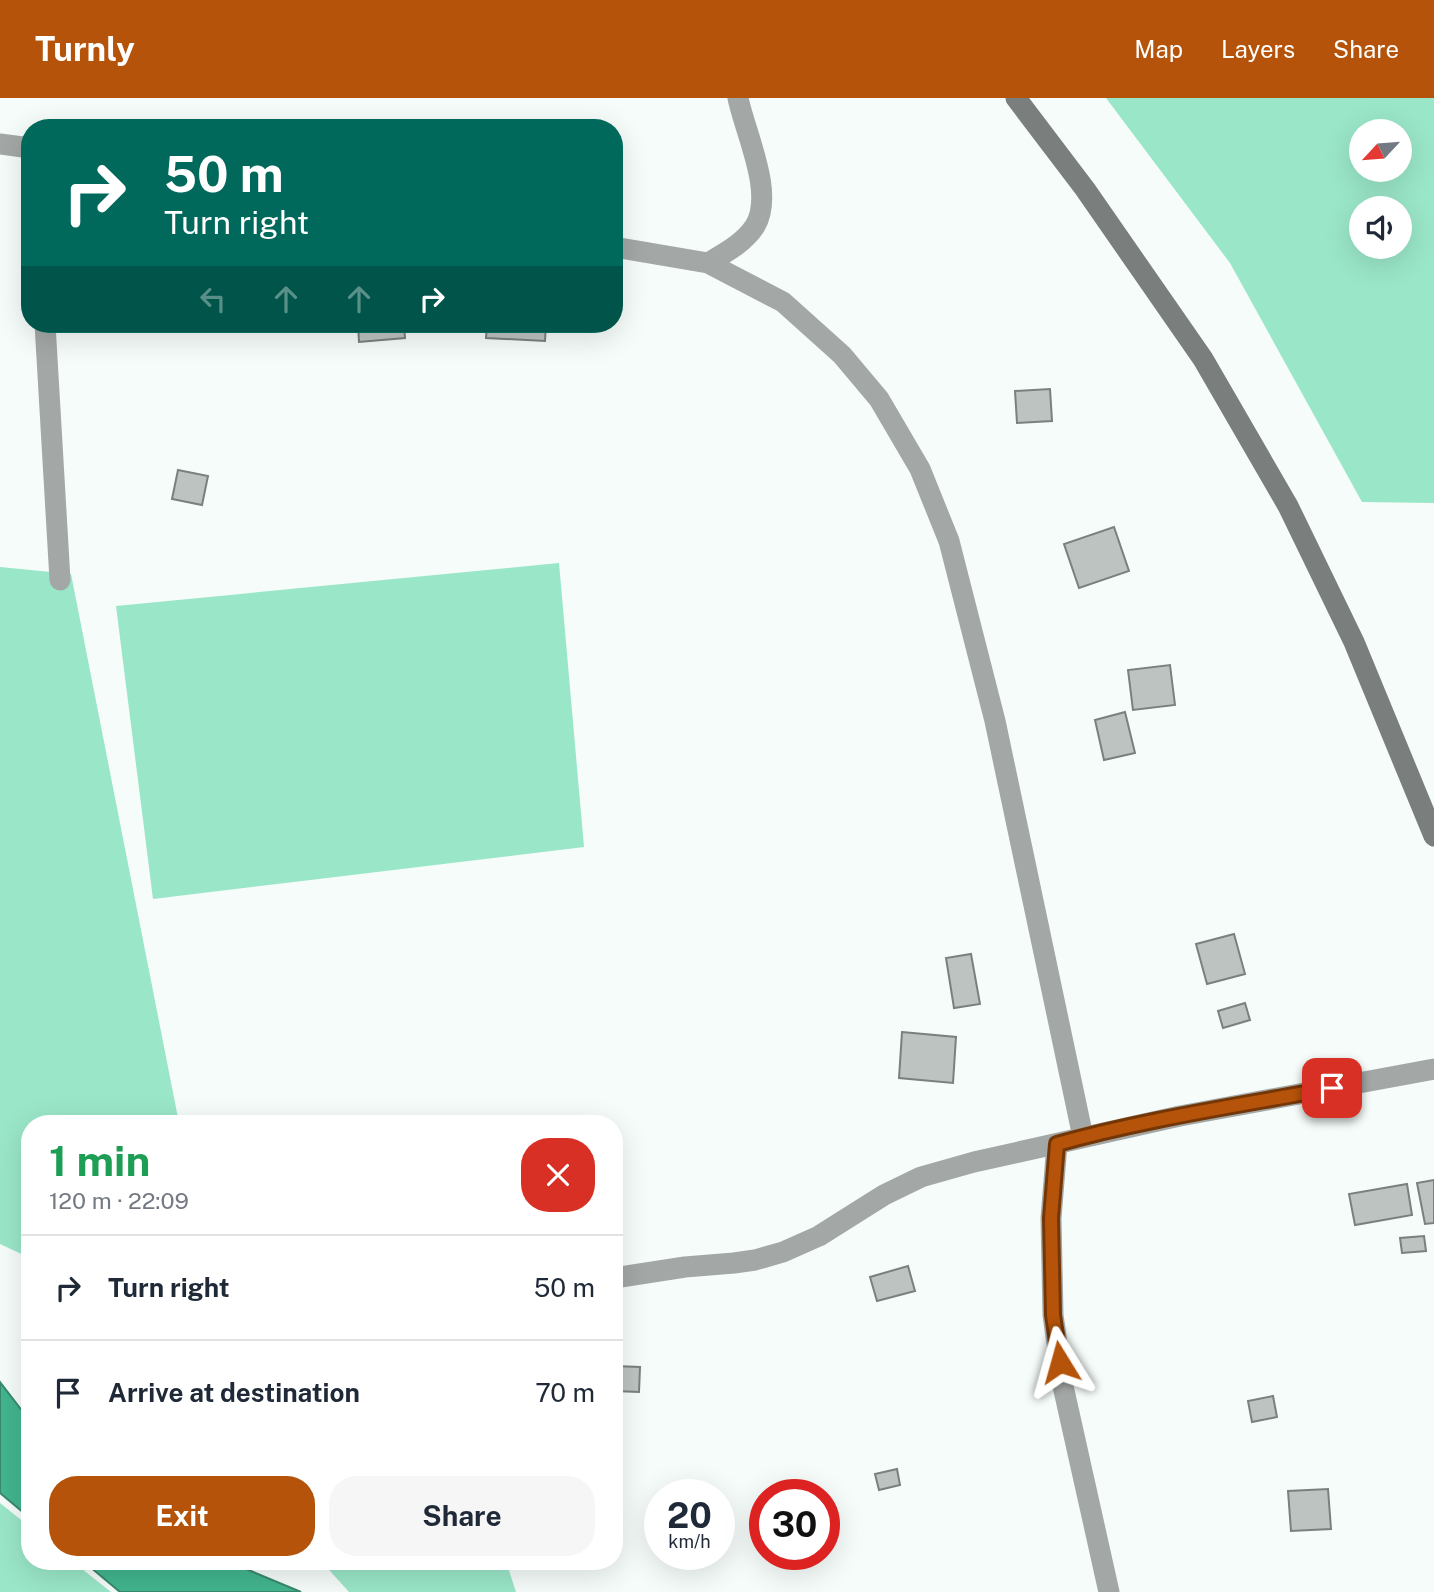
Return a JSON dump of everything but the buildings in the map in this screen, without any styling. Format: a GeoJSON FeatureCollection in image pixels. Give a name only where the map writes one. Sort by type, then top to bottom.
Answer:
{"type":"FeatureCollection","features":[{"type":"Feature","properties":{"kind":"street"},"geometry":{"type":"LineString","coordinates":[[708,263],[736,247],[755,226],[763,204],[758,167],[738,98]]}},
{"type":"Feature","properties":{"kind":"street"},"geometry":{"type":"LineString","coordinates":[[1016,98],[1085,189],[1203,359],[1288,506],[1354,642],[1433,832]]}},
{"type":"Feature","properties":{"kind":"street"},"geometry":{"type":"LineString","coordinates":[[0,144],[21,147]]}},
{"type":"Feature","properties":{"kind":"street"},"geometry":{"type":"LineString","coordinates":[[623,249],[708,263],[783,302],[842,355],[879,399],[920,469],[949,541],[995,721],[1083,1137]]}},
{"type":"Feature","properties":{"kind":"street"},"geometry":{"type":"LineString","coordinates":[[47,333],[61,580]]}},
{"type":"Feature","properties":{"kind":"street"},"geometry":{"type":"LineString","coordinates":[[623,1277],[755,1260],[783,1252],[819,1236],[884,1195],[920,1177],[974,1162],[1180,1116],[1434,1069]]}},
{"type":"Feature","properties":{"kind":"street"},"geometry":{"type":"LineString","coordinates":[[1057,1144],[1051,1218],[1053,1315],[1063,1386],[1109,1592]]}},
{"type":"Feature","properties":{"kind":"shaded area"},"geometry":{"type":"Polygon","coordinates":[[[1106,98],[1434,98],[1434,503],[1362,502],[1230,263],[1106,98]]]}},
{"type":"Feature","properties":{"kind":"shaded area"},"geometry":{"type":"Polygon","coordinates":[[[559,563],[584,847],[153,899],[116,606],[559,563]]]}},
{"type":"Feature","properties":{"kind":"shaded area"},"geometry":{"type":"Polygon","coordinates":[[[0,567],[71,574],[177,1115],[21,1115],[21,1254],[0,1244],[0,567]]]}},
{"type":"Feature","properties":{"kind":"shaded area"},"geometry":{"type":"Polygon","coordinates":[[[0,1382],[21,1409],[21,1510],[0,1493],[0,1382]]]}},
{"type":"Feature","properties":{"kind":"shaded area"},"geometry":{"type":"Polygon","coordinates":[[[0,1503],[21,1520],[21,1570],[83,1570],[111,1592],[0,1592],[0,1503]]]}},
{"type":"Feature","properties":{"kind":"shaded area"},"geometry":{"type":"Polygon","coordinates":[[[94,1570],[248,1570],[301,1592],[120,1592],[94,1570]]]}},
{"type":"Feature","properties":{"kind":"shaded area"},"geometry":{"type":"Polygon","coordinates":[[[329,1570],[509,1570],[516,1592],[349,1592],[329,1570]]]}},
{"type":"Feature","properties":{"kind":"route"},"geometry":{"type":"LineString","coordinates":[[1060,1362],[1053,1315],[1051,1218],[1057,1144],[1180,1116],[1332,1088]]}}]}
